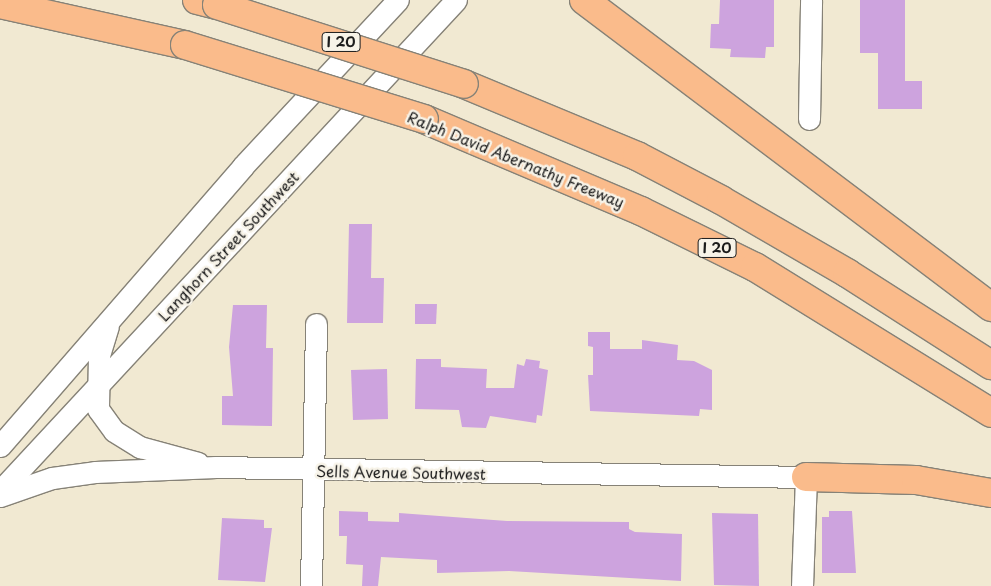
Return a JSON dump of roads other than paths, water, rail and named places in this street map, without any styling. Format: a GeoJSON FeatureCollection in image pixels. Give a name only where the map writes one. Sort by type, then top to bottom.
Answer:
{"type":"FeatureCollection","features":[{"type":"Feature","properties":{"kind":"highway"},"geometry":{"type":"LineString","coordinates":[[584,0],[607,9],[991,307]]}},
{"type":"Feature","properties":{"kind":"highway","name":"I 20"},"geometry":{"type":"LineString","coordinates":[[207,2],[464,84],[637,156],[721,200],[847,273],[991,365]]}},
{"type":"Feature","properties":{"kind":"highway","name":"Ralph David Abernathy Freeway"},"geometry":{"type":"LineString","coordinates":[[0,4],[185,45],[424,120],[641,211],[755,267],[991,413]]}},
{"type":"Feature","properties":{"kind":"highway"},"geometry":{"type":"LineString","coordinates":[[806,477],[916,480],[991,493]]}},
{"type":"Feature","properties":{"kind":"street"},"geometry":{"type":"LineString","coordinates":[[0,446],[243,166],[398,0]]}},
{"type":"Feature","properties":{"kind":"street","name":"Langhorn Street Southwest"},"geometry":{"type":"LineString","coordinates":[[0,491],[456,0]]}},
{"type":"Feature","properties":{"kind":"street"},"geometry":{"type":"LineString","coordinates":[[809,119],[810,0]]}},
{"type":"Feature","properties":{"kind":"street"},"geometry":{"type":"LineString","coordinates":[[110,319],[99,355],[98,409],[114,431],[140,447],[216,468]]}},
{"type":"Feature","properties":{"kind":"street"},"geometry":{"type":"LineString","coordinates":[[311,586],[316,324]]}},
{"type":"Feature","properties":{"kind":"street","name":"Sells Avenue Southwest"},"geometry":{"type":"LineString","coordinates":[[0,496],[52,478],[95,472],[216,468],[806,477]]}},
{"type":"Feature","properties":{"kind":"street"},"geometry":{"type":"LineString","coordinates":[[802,586],[806,477]]}}]}
